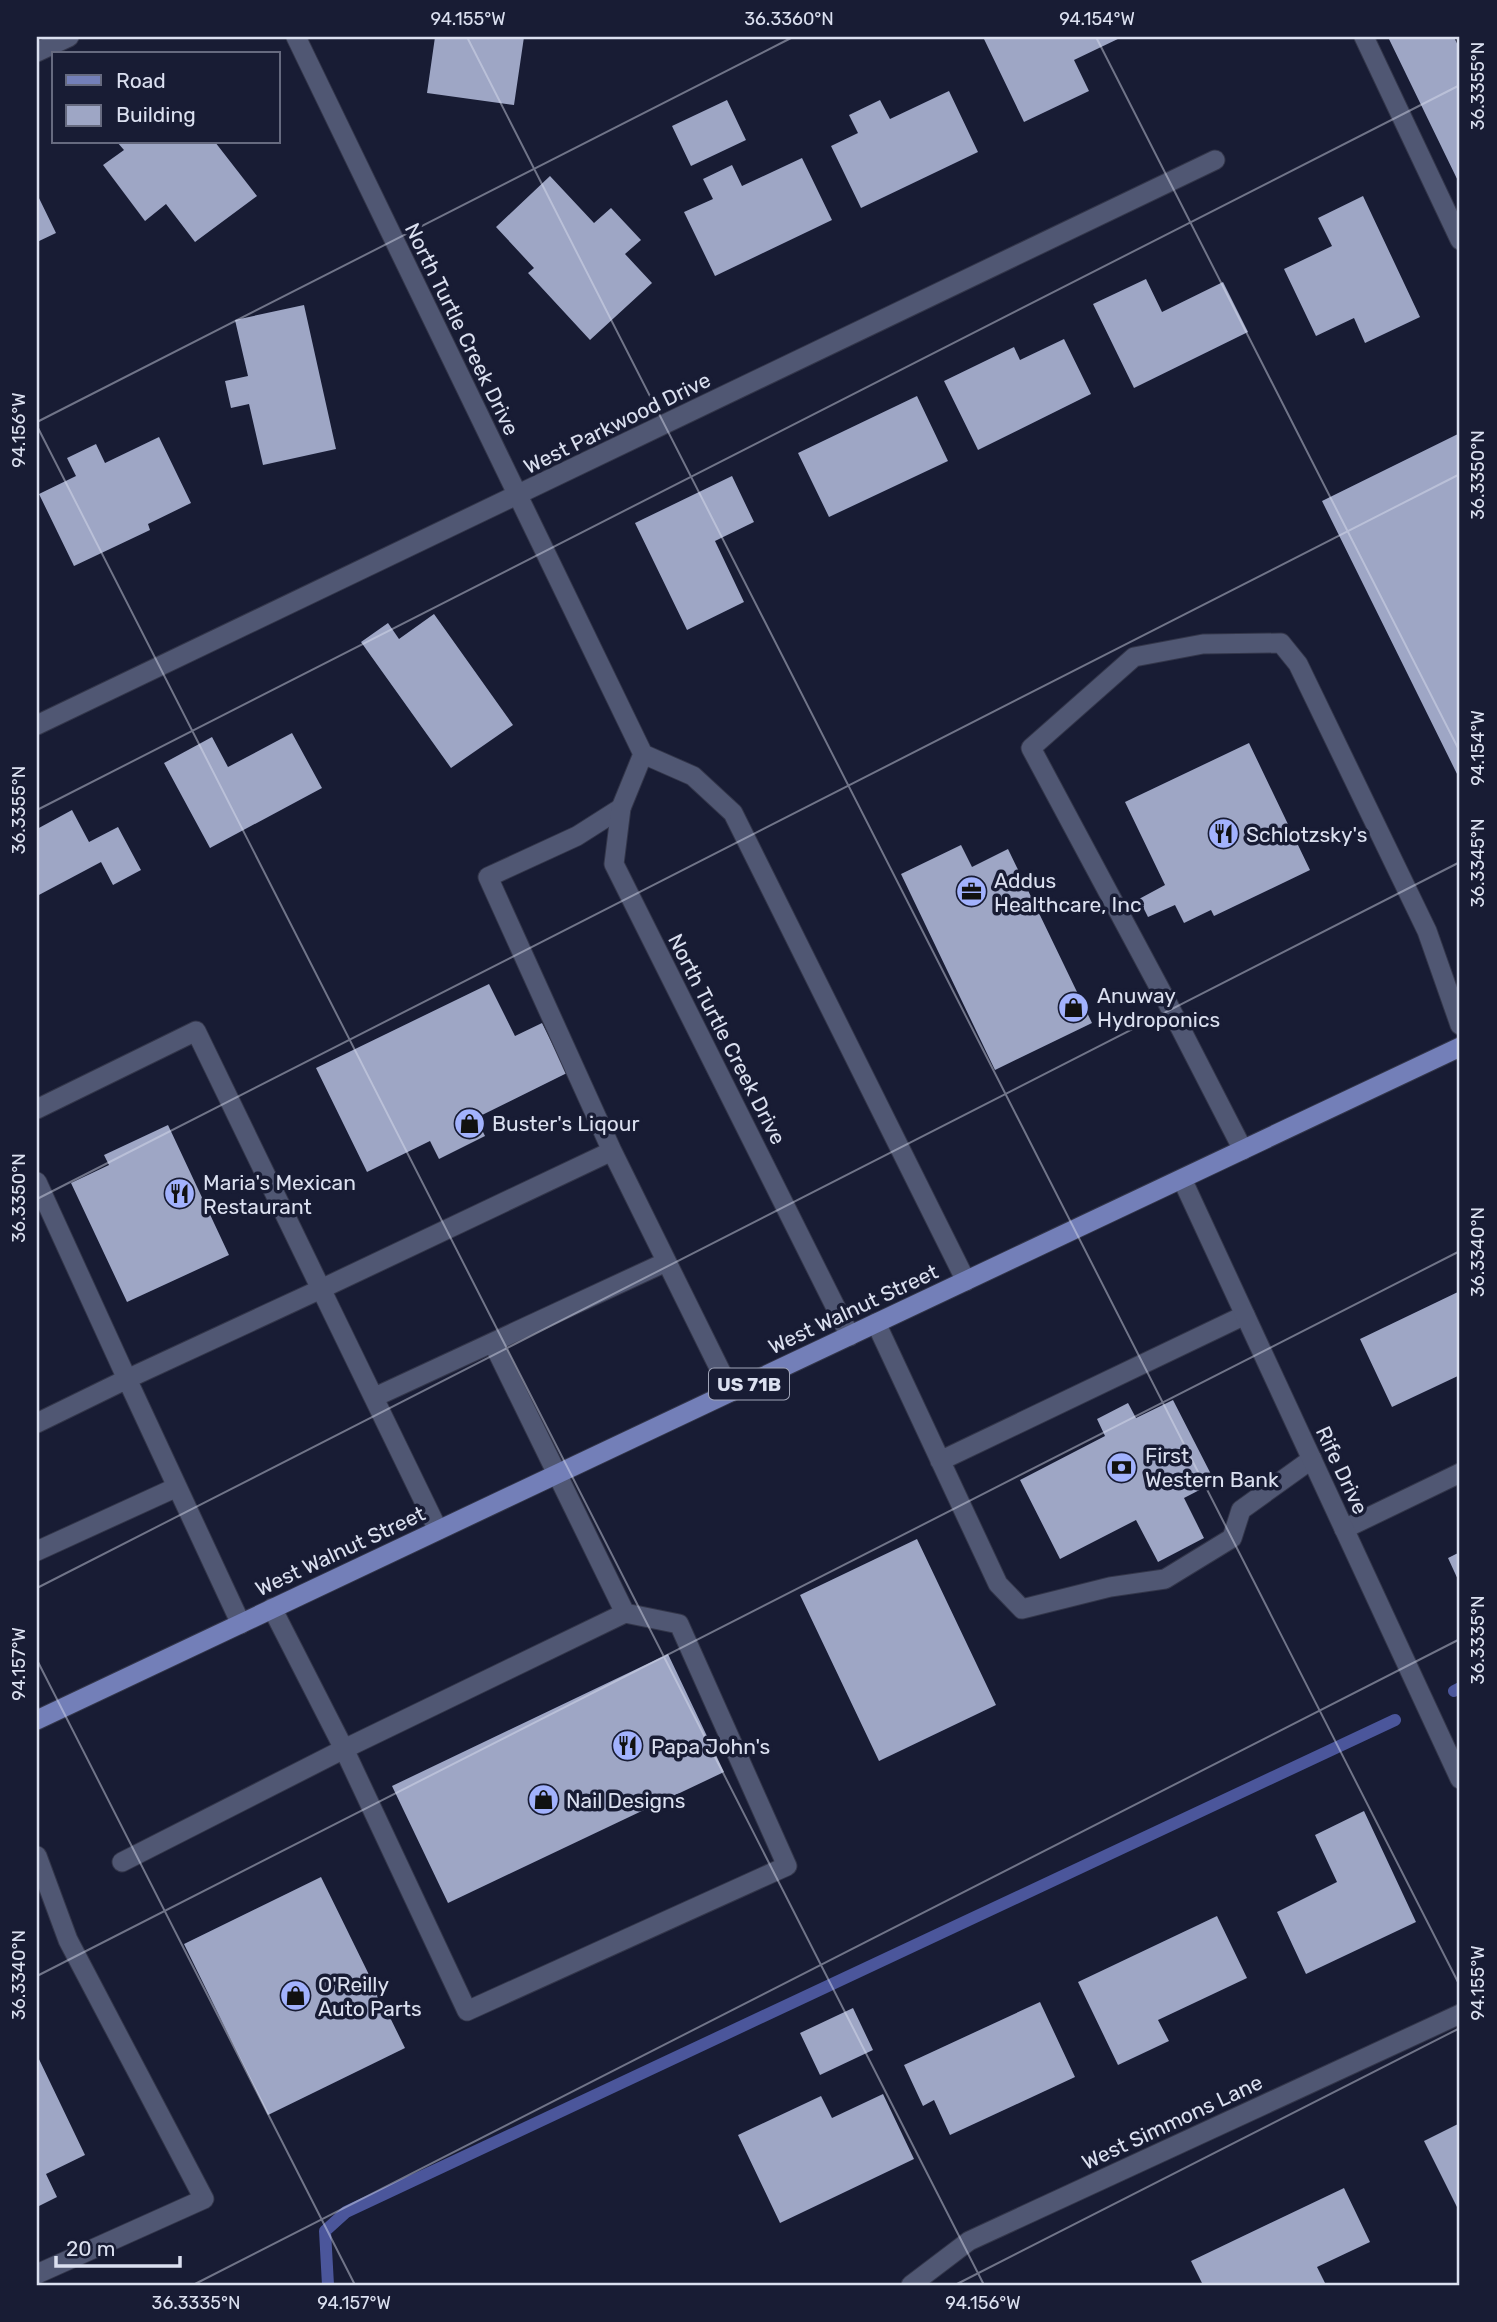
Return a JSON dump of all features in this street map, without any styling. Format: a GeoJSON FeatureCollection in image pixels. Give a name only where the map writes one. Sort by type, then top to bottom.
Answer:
{"type":"FeatureCollection","features":[{"type":"Feature","properties":{"kind":"main road","name":"West Walnut Street"},"geometry":{"type":"LineString","coordinates":[[37,1720],[1460,1047]]}},
{"type":"Feature","properties":{"kind":"street"},"geometry":{"type":"LineString","coordinates":[[37,52],[69,37]]}},
{"type":"Feature","properties":{"kind":"street","name":"North Turtle Creek Drive"},"geometry":{"type":"LineString","coordinates":[[296,37],[643,754],[621,808],[614,864],[850,1336]]}},
{"type":"Feature","properties":{"kind":"street"},"geometry":{"type":"LineString","coordinates":[[1364,37],[1460,240]]}},
{"type":"Feature","properties":{"kind":"street","name":"West Parkwood Drive"},"geometry":{"type":"LineString","coordinates":[[37,725],[1215,160]]}},
{"type":"Feature","properties":{"kind":"street"},"geometry":{"type":"LineString","coordinates":[[1243,1150],[1031,748],[1134,657],[1203,644],[1281,643],[1298,664],[1427,931],[1460,1025]]}},
{"type":"Feature","properties":{"kind":"street"},"geometry":{"type":"LineString","coordinates":[[643,754],[693,776],[733,813],[966,1281]]}},
{"type":"Feature","properties":{"kind":"street"},"geometry":{"type":"LineString","coordinates":[[621,808],[577,836],[488,877],[612,1151],[731,1392]]}},
{"type":"Feature","properties":{"kind":"street"},"geometry":{"type":"LineString","coordinates":[[37,1109],[196,1031],[438,1530]]}},
{"type":"Feature","properties":{"kind":"street"},"geometry":{"type":"LineString","coordinates":[[37,1423],[612,1151]]}},
{"type":"Feature","properties":{"kind":"street","name":"Rife Drive"},"geometry":{"type":"LineString","coordinates":[[1182,1179],[1460,1779]]}},
{"type":"Feature","properties":{"kind":"street"},"geometry":{"type":"LineString","coordinates":[[37,1182],[241,1624]]}},
{"type":"Feature","properties":{"kind":"street"},"geometry":{"type":"LineString","coordinates":[[375,1397],[666,1262]]}},
{"type":"Feature","properties":{"kind":"street"},"geometry":{"type":"LineString","coordinates":[[940,1461],[1245,1315]]}},
{"type":"Feature","properties":{"kind":"street"},"geometry":{"type":"LineString","coordinates":[[876,1323],[998,1584],[1022,1609],[1110,1587],[1165,1579],[1232,1538],[1241,1510],[1312,1459]]}},
{"type":"Feature","properties":{"kind":"street"},"geometry":{"type":"LineString","coordinates":[[493,1343],[625,1612]]}},
{"type":"Feature","properties":{"kind":"street"},"geometry":{"type":"LineString","coordinates":[[1344,1529],[1460,1474]]}},
{"type":"Feature","properties":{"kind":"street"},"geometry":{"type":"LineString","coordinates":[[37,1550],[177,1488]]}},
{"type":"Feature","properties":{"kind":"street"},"geometry":{"type":"LineString","coordinates":[[122,1862],[344,1749],[625,1612],[679,1624],[787,1866],[467,2011],[344,1749],[272,1608]]}},
{"type":"Feature","properties":{"kind":"street"},"geometry":{"type":"LineString","coordinates":[[37,2274],[204,2199],[68,1940],[38,1864]]}},
{"type":"Feature","properties":{"kind":"street","name":"West Simmons Lane"},"geometry":{"type":"LineString","coordinates":[[911,2285],[969,2241],[1460,2014]]}},
{"type":"Feature","properties":{"kind":"building"},"geometry":{"type":"Polygon","coordinates":[[[435,37],[524,37],[514,105],[427,93],[435,37]]]}},
{"type":"Feature","properties":{"kind":"building"},"geometry":{"type":"Polygon","coordinates":[[[1122,37],[1074,60],[1089,91],[1024,122],[984,39],[1122,37]]]}},
{"type":"Feature","properties":{"kind":"building"},"geometry":{"type":"Polygon","coordinates":[[[1388,37],[1454,37],[1460,50],[1460,185],[1388,37]]]}},
{"type":"Feature","properties":{"kind":"building"},"geometry":{"type":"Polygon","coordinates":[[[949,91],[978,152],[861,208],[831,146],[858,133],[849,115],[880,100],[890,119],[949,91]]]}},
{"type":"Feature","properties":{"kind":"building"},"geometry":{"type":"Polygon","coordinates":[[[727,100],[746,140],[691,166],[672,126],[727,100]]]}},
{"type":"Feature","properties":{"kind":"building"},"geometry":{"type":"Polygon","coordinates":[[[119,144],[217,144],[257,196],[195,242],[166,204],[145,221],[103,165],[124,150],[119,144]]]}},
{"type":"Feature","properties":{"kind":"building"},"geometry":{"type":"Polygon","coordinates":[[[802,158],[832,220],[715,276],[684,212],[713,199],[703,179],[732,165],[742,186],[802,158]]]}},
{"type":"Feature","properties":{"kind":"building"},"geometry":{"type":"Polygon","coordinates":[[[550,176],[594,223],[611,208],[641,240],[625,254],[652,283],[590,340],[528,273],[534,268],[496,227],[550,176]]]}},
{"type":"Feature","properties":{"kind":"building"},"geometry":{"type":"Polygon","coordinates":[[[37,194],[56,233],[37,242],[37,194]]]}},
{"type":"Feature","properties":{"kind":"building"},"geometry":{"type":"Polygon","coordinates":[[[1363,196],[1420,317],[1365,343],[1354,318],[1316,336],[1284,269],[1332,246],[1318,218],[1363,196]]]}},
{"type":"Feature","properties":{"kind":"building"},"geometry":{"type":"Polygon","coordinates":[[[1146,279],[1162,312],[1223,282],[1248,332],[1134,388],[1093,304],[1146,279]]]}},
{"type":"Feature","properties":{"kind":"building"},"geometry":{"type":"Polygon","coordinates":[[[304,305],[336,449],[263,465],[249,404],[231,408],[225,381],[248,376],[235,320],[304,305]]]}},
{"type":"Feature","properties":{"kind":"building"},"geometry":{"type":"Polygon","coordinates":[[[1064,339],[1091,394],[978,450],[944,381],[1014,347],[1020,360],[1064,339]]]}},
{"type":"Feature","properties":{"kind":"building"},"geometry":{"type":"Polygon","coordinates":[[[917,396],[948,461],[829,517],[798,453],[917,396]]]}},
{"type":"Feature","properties":{"kind":"building"},"geometry":{"type":"Polygon","coordinates":[[[1460,433],[1460,780],[1322,501],[1460,433]]]}},
{"type":"Feature","properties":{"kind":"building"},"geometry":{"type":"Polygon","coordinates":[[[159,437],[191,503],[148,524],[150,530],[74,566],[39,494],[76,476],[67,458],[96,444],[105,463],[159,437]]]}},
{"type":"Feature","properties":{"kind":"building"},"geometry":{"type":"Polygon","coordinates":[[[732,476],[754,522],[715,541],[744,602],[687,630],[635,523],[732,476]]]}},
{"type":"Feature","properties":{"kind":"building"},"geometry":{"type":"Polygon","coordinates":[[[434,614],[513,725],[451,768],[361,642],[388,623],[399,639],[434,614]]]}},
{"type":"Feature","properties":{"kind":"building"},"geometry":{"type":"Polygon","coordinates":[[[292,733],[322,788],[210,848],[164,763],[212,737],[228,767],[292,733]]]}},
{"type":"Feature","properties":{"kind":"building"},"geometry":{"type":"Polygon","coordinates":[[[1249,743],[1310,870],[1214,916],[1211,910],[1184,923],[1175,905],[1148,917],[1139,899],[1165,885],[1125,802],[1249,743]]]}},
{"type":"Feature","properties":{"kind":"building"},"geometry":{"type":"Polygon","coordinates":[[[72,810],[89,842],[118,827],[141,870],[113,885],[101,862],[37,896],[37,829],[72,810]]]}},
{"type":"Feature","properties":{"kind":"building"},"geometry":{"type":"Polygon","coordinates":[[[961,845],[972,867],[1008,849],[1092,1023],[995,1070],[901,874],[961,845]]]}},
{"type":"Feature","properties":{"kind":"building"},"geometry":{"type":"Polygon","coordinates":[[[489,984],[515,1036],[542,1023],[567,1073],[476,1118],[485,1136],[439,1159],[430,1141],[367,1172],[316,1068],[489,984]]]}},
{"type":"Feature","properties":{"kind":"building"},"geometry":{"type":"Polygon","coordinates":[[[168,1125],[229,1255],[127,1302],[71,1183],[109,1165],[104,1155],[168,1125]]]}},
{"type":"Feature","properties":{"kind":"building"},"geometry":{"type":"Polygon","coordinates":[[[1460,1291],[1460,1375],[1392,1407],[1360,1339],[1460,1291]]]}},
{"type":"Feature","properties":{"kind":"building"},"geometry":{"type":"Polygon","coordinates":[[[1173,1400],[1215,1482],[1184,1498],[1204,1538],[1158,1562],[1136,1520],[1060,1559],[1020,1480],[1105,1436],[1097,1419],[1128,1403],[1136,1418],[1173,1400]]]}},
{"type":"Feature","properties":{"kind":"building"},"geometry":{"type":"Polygon","coordinates":[[[917,1539],[996,1705],[879,1761],[800,1595],[917,1539]]]}},
{"type":"Feature","properties":{"kind":"building"},"geometry":{"type":"Polygon","coordinates":[[[1460,1552],[1460,1584],[1448,1558],[1460,1552]]]}},
{"type":"Feature","properties":{"kind":"building"},"geometry":{"type":"Polygon","coordinates":[[[668,1654],[724,1772],[448,1903],[392,1786],[668,1654]]]}},
{"type":"Feature","properties":{"kind":"building"},"geometry":{"type":"Polygon","coordinates":[[[1364,1811],[1416,1922],[1306,1974],[1277,1912],[1337,1882],[1315,1835],[1364,1811]]]}},
{"type":"Feature","properties":{"kind":"building","name":"O'Reilly Auto Parts"},"geometry":{"type":"Polygon","coordinates":[[[321,1877],[405,2048],[268,2115],[184,1944],[321,1877]]]}},
{"type":"Feature","properties":{"kind":"building"},"geometry":{"type":"Polygon","coordinates":[[[1217,1916],[1247,1978],[1158,2020],[1169,2041],[1118,2065],[1078,1982],[1217,1916]]]}},
{"type":"Feature","properties":{"kind":"building"},"geometry":{"type":"Polygon","coordinates":[[[1040,2002],[1075,2077],[950,2135],[934,2100],[923,2106],[904,2065],[1040,2002]]]}},
{"type":"Feature","properties":{"kind":"building"},"geometry":{"type":"Polygon","coordinates":[[[853,2008],[873,2050],[820,2075],[800,2033],[853,2008]]]}},
{"type":"Feature","properties":{"kind":"building"},"geometry":{"type":"Polygon","coordinates":[[[37,2055],[85,2155],[46,2174],[57,2197],[37,2207],[37,2055]]]}},
{"type":"Feature","properties":{"kind":"building"},"geometry":{"type":"Polygon","coordinates":[[[883,2094],[914,2159],[780,2223],[738,2135],[821,2096],[832,2118],[883,2094]]]}},
{"type":"Feature","properties":{"kind":"building"},"geometry":{"type":"Polygon","coordinates":[[[1460,2123],[1460,2213],[1424,2141],[1460,2123]]]}},
{"type":"Feature","properties":{"kind":"building"},"geometry":{"type":"Polygon","coordinates":[[[1344,2188],[1370,2242],[1317,2267],[1326,2285],[1203,2285],[1191,2261],[1344,2188]]]}},
{"type":"Feature","properties":{"kind":"waterway"},"geometry":{"type":"LineString","coordinates":[[1454,1691],[1460,1688]]}},
{"type":"Feature","properties":{"kind":"waterway"},"geometry":{"type":"LineString","coordinates":[[328,2285],[325,2231],[346,2212],[1395,1720]]}},
{"type":"Feature","properties":{"kind":"place","name":"Schlotzsky's"},"geometry":{"type":"Point","coordinates":[1223,834]}},
{"type":"Feature","properties":{"kind":"place","name":"Addus Healthcare, Inc"},"geometry":{"type":"Point","coordinates":[971,892]}},
{"type":"Feature","properties":{"kind":"place","name":"Anuway Hydroponics"},"geometry":{"type":"Point","coordinates":[1074,1007]}},
{"type":"Feature","properties":{"kind":"place","name":"Buster's Liqour"},"geometry":{"type":"Point","coordinates":[469,1123]}},
{"type":"Feature","properties":{"kind":"place","name":"Maria's Mexican Restaurant"},"geometry":{"type":"Point","coordinates":[180,1194]}},
{"type":"Feature","properties":{"kind":"place","name":"First Western Bank"},"geometry":{"type":"Point","coordinates":[1122,1467]}},
{"type":"Feature","properties":{"kind":"place","name":"Papa John's"},"geometry":{"type":"Point","coordinates":[628,1746]}},
{"type":"Feature","properties":{"kind":"place","name":"Nail Designs"},"geometry":{"type":"Point","coordinates":[543,1800]}},
{"type":"Feature","properties":{"kind":"place","name":"O'Reilly Auto Parts"},"geometry":{"type":"Point","coordinates":[295,1996]}}]}
